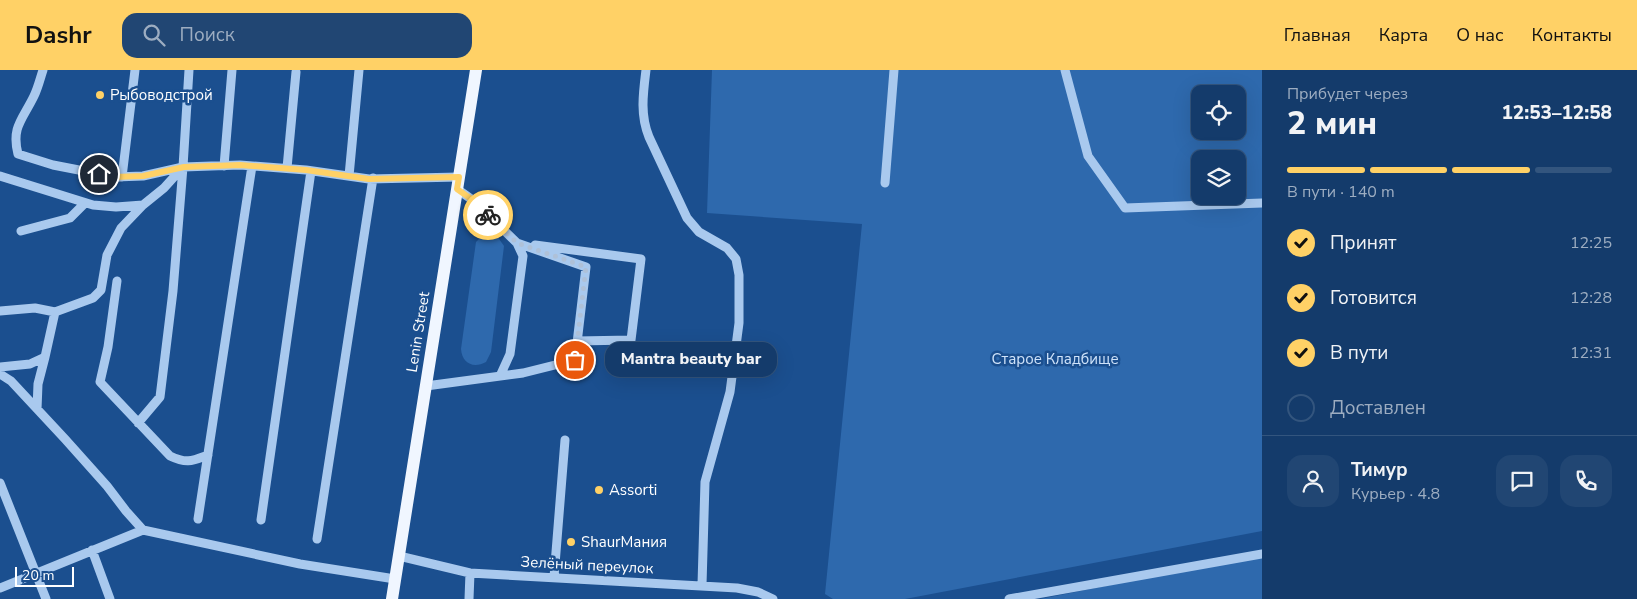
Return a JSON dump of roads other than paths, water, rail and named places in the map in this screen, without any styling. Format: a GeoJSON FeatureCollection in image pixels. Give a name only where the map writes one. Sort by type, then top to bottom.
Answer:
{"type":"FeatureCollection","features":[{"type":"Feature","properties":{"kind":"main road","name":"Lenin Street"},"geometry":{"type":"LineString","coordinates":[[392,599],[476,70]]}},
{"type":"Feature","properties":{"kind":"lane"},"geometry":{"type":"LineString","coordinates":[[43,70],[35,95],[17,125],[15,141],[18,154],[53,165],[114,177],[148,175],[184,167],[252,166],[373,178],[458,183],[517,243],[523,256],[510,354],[500,376]]}},
{"type":"Feature","properties":{"kind":"lane"},"geometry":{"type":"LineString","coordinates":[[122,176],[135,70]]}},
{"type":"Feature","properties":{"kind":"lane"},"geometry":{"type":"LineString","coordinates":[[138,423],[160,397],[173,292],[190,70]]}},
{"type":"Feature","properties":{"kind":"lane"},"geometry":{"type":"LineString","coordinates":[[224,166],[232,70]]}},
{"type":"Feature","properties":{"kind":"lane"},"geometry":{"type":"LineString","coordinates":[[349,176],[359,70]]}},
{"type":"Feature","properties":{"kind":"lane"},"geometry":{"type":"LineString","coordinates":[[646,70],[642,104],[644,124],[649,138],[687,218],[699,232],[727,248],[736,259],[739,275],[739,323],[730,392],[705,482],[702,585]]}},
{"type":"Feature","properties":{"kind":"lane"},"geometry":{"type":"LineString","coordinates":[[885,183],[894,70]]}},
{"type":"Feature","properties":{"kind":"lane"},"geometry":{"type":"LineString","coordinates":[[1065,70],[1088,156],[1125,208],[1262,203]]}},
{"type":"Feature","properties":{"kind":"lane"},"geometry":{"type":"LineString","coordinates":[[287,168],[296,72]]}},
{"type":"Feature","properties":{"kind":"lane"},"geometry":{"type":"LineString","coordinates":[[198,520],[252,166]]}},
{"type":"Feature","properties":{"kind":"lane"},"geometry":{"type":"LineString","coordinates":[[0,311],[35,308],[55,312],[93,298],[101,290],[107,255],[121,228],[143,204],[164,188],[184,167]]}},
{"type":"Feature","properties":{"kind":"lane"},"geometry":{"type":"LineString","coordinates":[[261,520],[311,171]]}},
{"type":"Feature","properties":{"kind":"lane"},"geometry":{"type":"LineString","coordinates":[[0,176],[93,205],[116,207],[143,204]]}},
{"type":"Feature","properties":{"kind":"lane"},"geometry":{"type":"LineString","coordinates":[[317,539],[373,178]]}},
{"type":"Feature","properties":{"kind":"lane"},"geometry":{"type":"LineString","coordinates":[[21,231],[70,218],[85,203]]}},
{"type":"Feature","properties":{"kind":"lane"},"geometry":{"type":"LineString","coordinates":[[426,386],[523,373],[575,360],[586,267],[517,243]]}},
{"type":"Feature","properties":{"kind":"lane"},"geometry":{"type":"LineString","coordinates":[[517,243],[641,259],[632,340],[577,341]]}},
{"type":"Feature","properties":{"kind":"lane"},"geometry":{"type":"LineString","coordinates":[[116,281],[108,347],[100,382],[170,456],[182,462],[192,461],[208,455]]}},
{"type":"Feature","properties":{"kind":"lane"},"geometry":{"type":"LineString","coordinates":[[37,409],[38,384],[55,312]]}},
{"type":"Feature","properties":{"kind":"lane"},"geometry":{"type":"LineString","coordinates":[[0,367],[30,364],[45,357]]}},
{"type":"Feature","properties":{"kind":"lane"},"geometry":{"type":"LineString","coordinates":[[0,374],[11,381],[37,409],[107,486],[143,530]]}},
{"type":"Feature","properties":{"kind":"lane"},"geometry":{"type":"LineString","coordinates":[[554,577],[565,440]]}},
{"type":"Feature","properties":{"kind":"lane"},"geometry":{"type":"LineString","coordinates":[[0,483],[46,599]]}},
{"type":"Feature","properties":{"kind":"lane"},"geometry":{"type":"LineString","coordinates":[[0,588],[143,530],[300,564],[395,579]]}},
{"type":"Feature","properties":{"kind":"lane"},"geometry":{"type":"LineString","coordinates":[[92,550],[110,599]]}},
{"type":"Feature","properties":{"kind":"lane"},"geometry":{"type":"LineString","coordinates":[[1009,599],[1262,554]]}},
{"type":"Feature","properties":{"kind":"lane","name":"Зелёный переулок"},"geometry":{"type":"LineString","coordinates":[[398,556],[470,572],[736,588],[758,592],[773,599]]}},
{"type":"Feature","properties":{"kind":"lane"},"geometry":{"type":"LineString","coordinates":[[469,599],[470,572]]}},
{"type":"Feature","properties":{"kind":"place","name":"Рыбоводстрой"},"geometry":{"type":"Point","coordinates":[100,95]}},
{"type":"Feature","properties":{"kind":"place","name":"Mantra beauty bar"},"geometry":{"type":"Point","coordinates":[575,360]}},
{"type":"Feature","properties":{"kind":"place","name":"Assorti"},"geometry":{"type":"Point","coordinates":[599,490]}},
{"type":"Feature","properties":{"kind":"place","name":"ShaurМания"},"geometry":{"type":"Point","coordinates":[571,542]}},
{"type":"Feature","properties":{"kind":"park label","name":"Старое Кладбище"},"geometry":{"type":"Point","coordinates":[1055,359]}}]}
